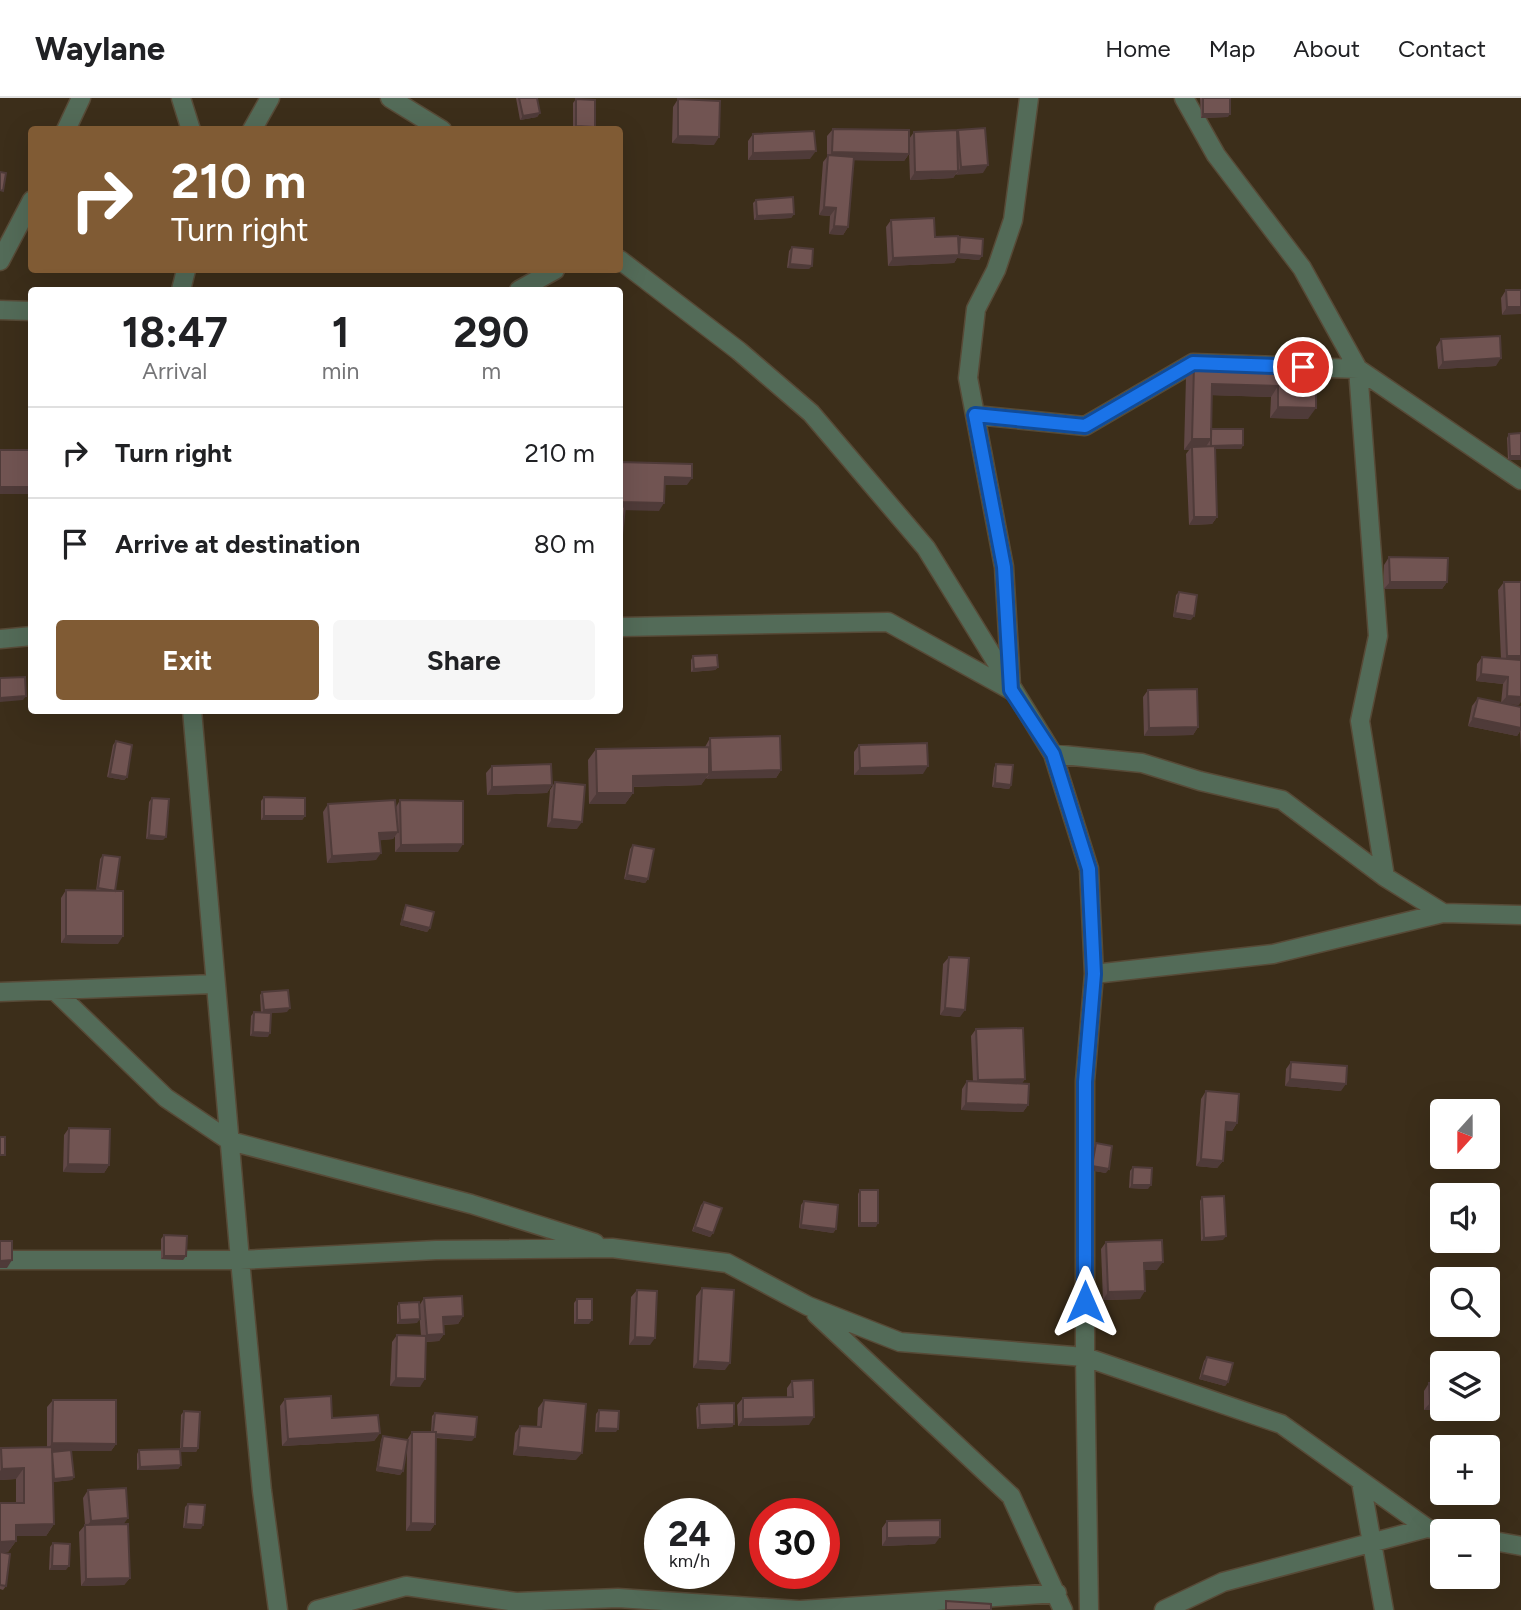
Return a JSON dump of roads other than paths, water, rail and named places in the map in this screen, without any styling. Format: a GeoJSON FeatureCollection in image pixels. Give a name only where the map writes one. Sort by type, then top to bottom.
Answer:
{"type":"FeatureCollection","features":[{"type":"Feature","properties":{"kind":"street"},"geometry":{"type":"LineString","coordinates":[[68,126],[81,98]]}},
{"type":"Feature","properties":{"kind":"street"},"geometry":{"type":"LineString","coordinates":[[181,98],[190,126]]}},
{"type":"Feature","properties":{"kind":"street"},"geometry":{"type":"LineString","coordinates":[[254,126],[271,98]]}},
{"type":"Feature","properties":{"kind":"street"},"geometry":{"type":"LineString","coordinates":[[390,98],[436,126]]}},
{"type":"Feature","properties":{"kind":"street"},"geometry":{"type":"LineString","coordinates":[[1011,690],[1004,567],[968,379],[976,309],[996,271],[1013,220],[1029,98]]}},
{"type":"Feature","properties":{"kind":"street"},"geometry":{"type":"LineString","coordinates":[[1184,98],[1216,155],[1302,268],[1358,369],[1378,636],[1360,721],[1385,877]]}},
{"type":"Feature","properties":{"kind":"street"},"geometry":{"type":"LineString","coordinates":[[0,261],[28,208]]}},
{"type":"Feature","properties":{"kind":"street"},"geometry":{"type":"LineString","coordinates":[[623,262],[738,351],[811,413],[926,548],[1011,690],[1053,754],[1089,869],[1094,974],[1085,1082],[1089,1610]]}},
{"type":"Feature","properties":{"kind":"street"},"geometry":{"type":"LineString","coordinates":[[524,287],[550,273]]}},
{"type":"Feature","properties":{"kind":"street"},"geometry":{"type":"LineString","coordinates":[[0,310],[28,311]]}},
{"type":"Feature","properties":{"kind":"street"},"geometry":{"type":"LineString","coordinates":[[975,415],[1085,426],[1193,363],[1358,369],[1521,480]]}},
{"type":"Feature","properties":{"kind":"street"},"geometry":{"type":"LineString","coordinates":[[623,627],[888,622],[1011,690]]}},
{"type":"Feature","properties":{"kind":"street"},"geometry":{"type":"LineString","coordinates":[[0,639],[28,636]]}},
{"type":"Feature","properties":{"kind":"street"},"geometry":{"type":"LineString","coordinates":[[192,714],[214,984],[262,1491],[278,1610]]}},
{"type":"Feature","properties":{"kind":"street"},"geometry":{"type":"LineString","coordinates":[[1053,754],[1142,763],[1200,781],[1282,800],[1385,877],[1443,914]]}},
{"type":"Feature","properties":{"kind":"street"},"geometry":{"type":"LineString","coordinates":[[1094,974],[1273,954],[1443,914],[1521,915]]}},
{"type":"Feature","properties":{"kind":"street"},"geometry":{"type":"LineString","coordinates":[[0,992],[214,984]]}},
{"type":"Feature","properties":{"kind":"street"},"geometry":{"type":"LineString","coordinates":[[54,990],[166,1098],[230,1141],[471,1204],[612,1248]]}},
{"type":"Feature","properties":{"kind":"street"},"geometry":{"type":"LineString","coordinates":[[0,1260],[240,1260],[436,1250],[612,1248],[727,1263],[808,1306],[900,1342],[1085,1357],[1281,1424],[1361,1482],[1430,1527]]}},
{"type":"Feature","properties":{"kind":"street"},"geometry":{"type":"LineString","coordinates":[[317,1610],[406,1586],[516,1606],[618,1598],[799,1610],[1060,1602],[1011,1496],[808,1306]]}},
{"type":"Feature","properties":{"kind":"street"},"geometry":{"type":"LineString","coordinates":[[1361,1482],[1384,1610]]}},
{"type":"Feature","properties":{"kind":"street"},"geometry":{"type":"LineString","coordinates":[[1164,1610],[1223,1582],[1370,1543],[1430,1531]]}},
{"type":"Feature","properties":{"kind":"street"},"geometry":{"type":"LineString","coordinates":[[1500,1542],[1521,1546]]}}]}
